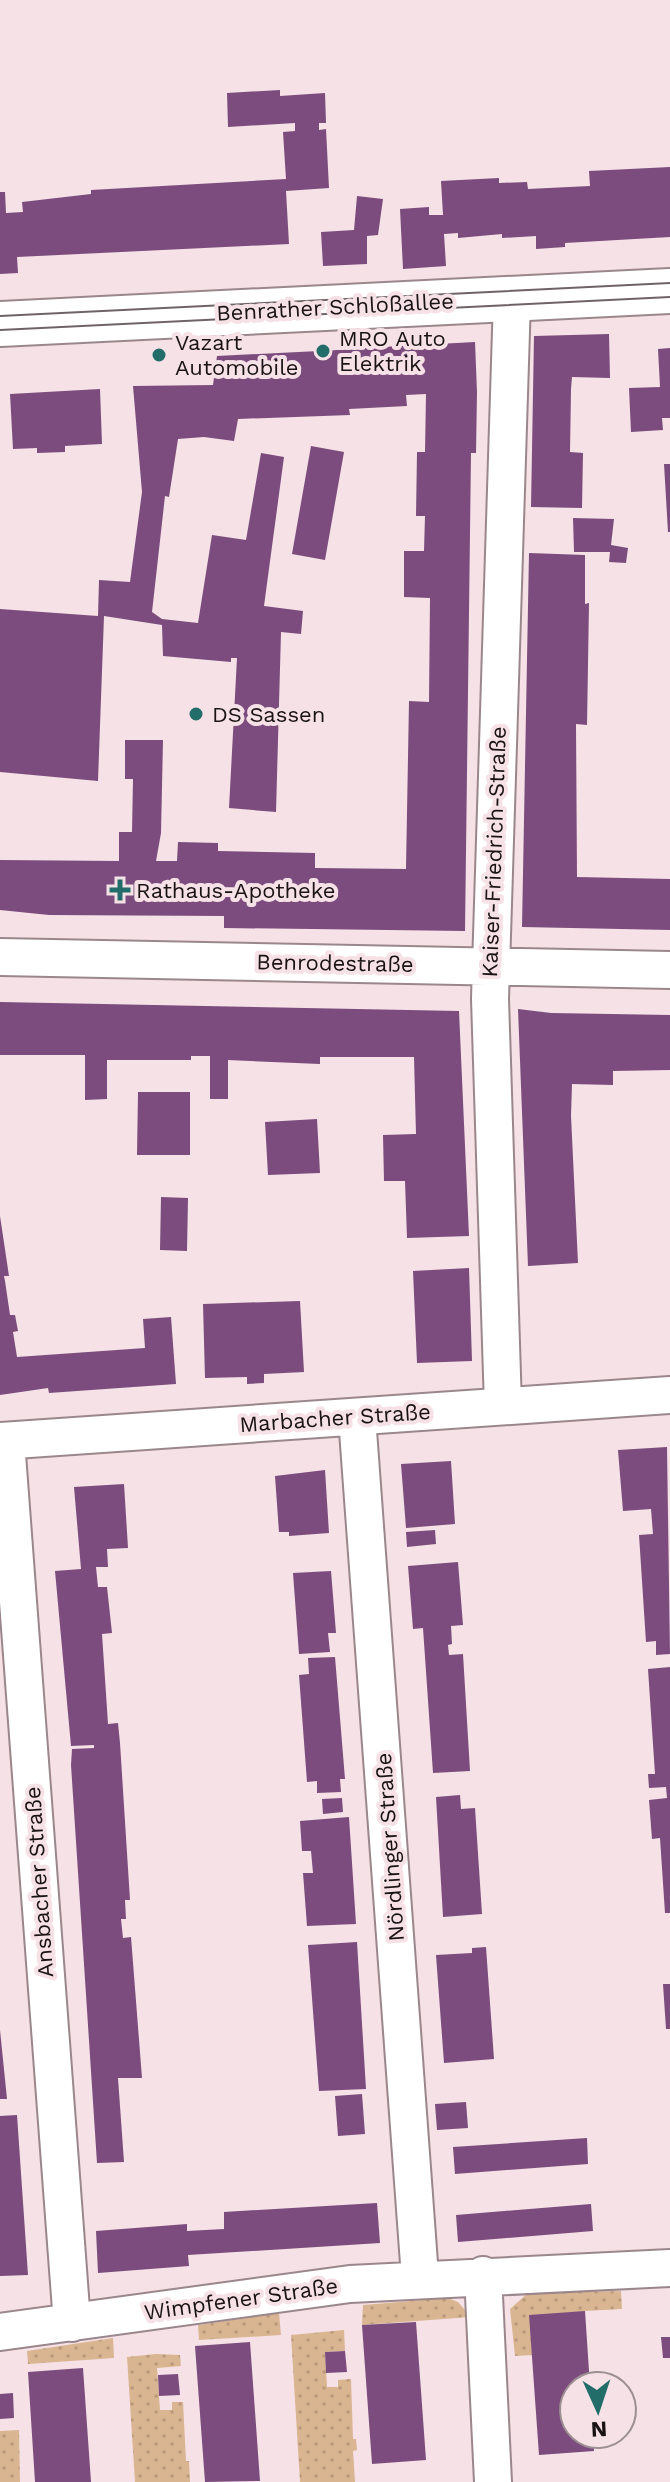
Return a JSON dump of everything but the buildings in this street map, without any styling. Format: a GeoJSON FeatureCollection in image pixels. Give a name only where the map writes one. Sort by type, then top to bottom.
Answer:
{"type":"FeatureCollection","features":[{"type":"Feature","properties":{"kind":"main road","name":"Benrather Schloßallee"},"geometry":{"type":"LineString","coordinates":[[0,324],[670,291]]}},
{"type":"Feature","properties":{"kind":"street","name":"Kaiser-Friedrich-Straße"},"geometry":{"type":"LineString","coordinates":[[503,1406],[491,966],[512,299]]}},
{"type":"Feature","properties":{"kind":"street","name":"Benrodestraße"},"geometry":{"type":"LineString","coordinates":[[0,957],[670,970]]}},
{"type":"Feature","properties":{"kind":"street","name":"Marbacher Straße"},"geometry":{"type":"LineString","coordinates":[[3,1441],[670,1395]]}},
{"type":"Feature","properties":{"kind":"street","name":"Nördlinger Straße"},"geometry":{"type":"LineString","coordinates":[[357,1417],[420,2277]]}},
{"type":"Feature","properties":{"kind":"street","name":"Ansbacher Straße"},"geometry":{"type":"LineString","coordinates":[[3,1441],[72,2323]]}},
{"type":"Feature","properties":{"kind":"street","name":"Wimpfener Straße"},"geometry":{"type":"LineString","coordinates":[[0,2332],[420,2277],[670,2268]]}},
{"type":"Feature","properties":{"kind":"street"},"geometry":{"type":"LineString","coordinates":[[483,2275],[493,2482]]}},
{"type":"Feature","properties":{"kind":"shaded area"},"geometry":{"type":"Polygon","coordinates":[[[621,2291],[622,2309],[585,2311],[532,2355],[515,2356],[510,2309],[528,2293],[621,2291]]]}},
{"type":"Feature","properties":{"kind":"shaded area"},"geometry":{"type":"Polygon","coordinates":[[[448,2298],[458,2302],[471,2317],[362,2325],[363,2305],[448,2298]]]}},
{"type":"Feature","properties":{"kind":"shaded area"},"geometry":{"type":"Polygon","coordinates":[[[279,2313],[281,2335],[199,2340],[198,2325],[279,2313]]]}},
{"type":"Feature","properties":{"kind":"shaded area"},"geometry":{"type":"Polygon","coordinates":[[[344,2330],[345,2351],[325,2352],[327,2387],[338,2387],[338,2380],[351,2379],[353,2439],[356,2439],[357,2450],[353,2451],[355,2482],[300,2482],[291,2335],[344,2330]]]}},
{"type":"Feature","properties":{"kind":"shaded area"},"geometry":{"type":"Polygon","coordinates":[[[113,2338],[114,2358],[28,2364],[27,2351],[113,2338]]]}},
{"type":"Feature","properties":{"kind":"shaded area"},"geometry":{"type":"Polygon","coordinates":[[[180,2355],[181,2366],[157,2368],[160,2410],[172,2410],[172,2402],[183,2402],[190,2482],[135,2482],[127,2357],[180,2355]]]}},
{"type":"Feature","properties":{"kind":"shaded area"},"geometry":{"type":"Polygon","coordinates":[[[19,2430],[20,2482],[0,2482],[0,2431],[19,2430]]]}},
{"type":"Feature","properties":{"kind":"tram line"},"geometry":{"type":"LineString","coordinates":[[0,316],[670,283]]}},
{"type":"Feature","properties":{"kind":"tram line"},"geometry":{"type":"LineString","coordinates":[[0,330],[670,297]]}},
{"type":"Feature","properties":{"kind":"place","name":"MRO Auto Elektrik"},"geometry":{"type":"Point","coordinates":[323,351]}},
{"type":"Feature","properties":{"kind":"place","name":"Vazart Automobile"},"geometry":{"type":"Point","coordinates":[159,355]}},
{"type":"Feature","properties":{"kind":"place","name":"DS Sassen"},"geometry":{"type":"Point","coordinates":[196,714]}},
{"type":"Feature","properties":{"kind":"place","name":"Rathaus-Apotheke"},"geometry":{"type":"Point","coordinates":[120,890]}}]}
